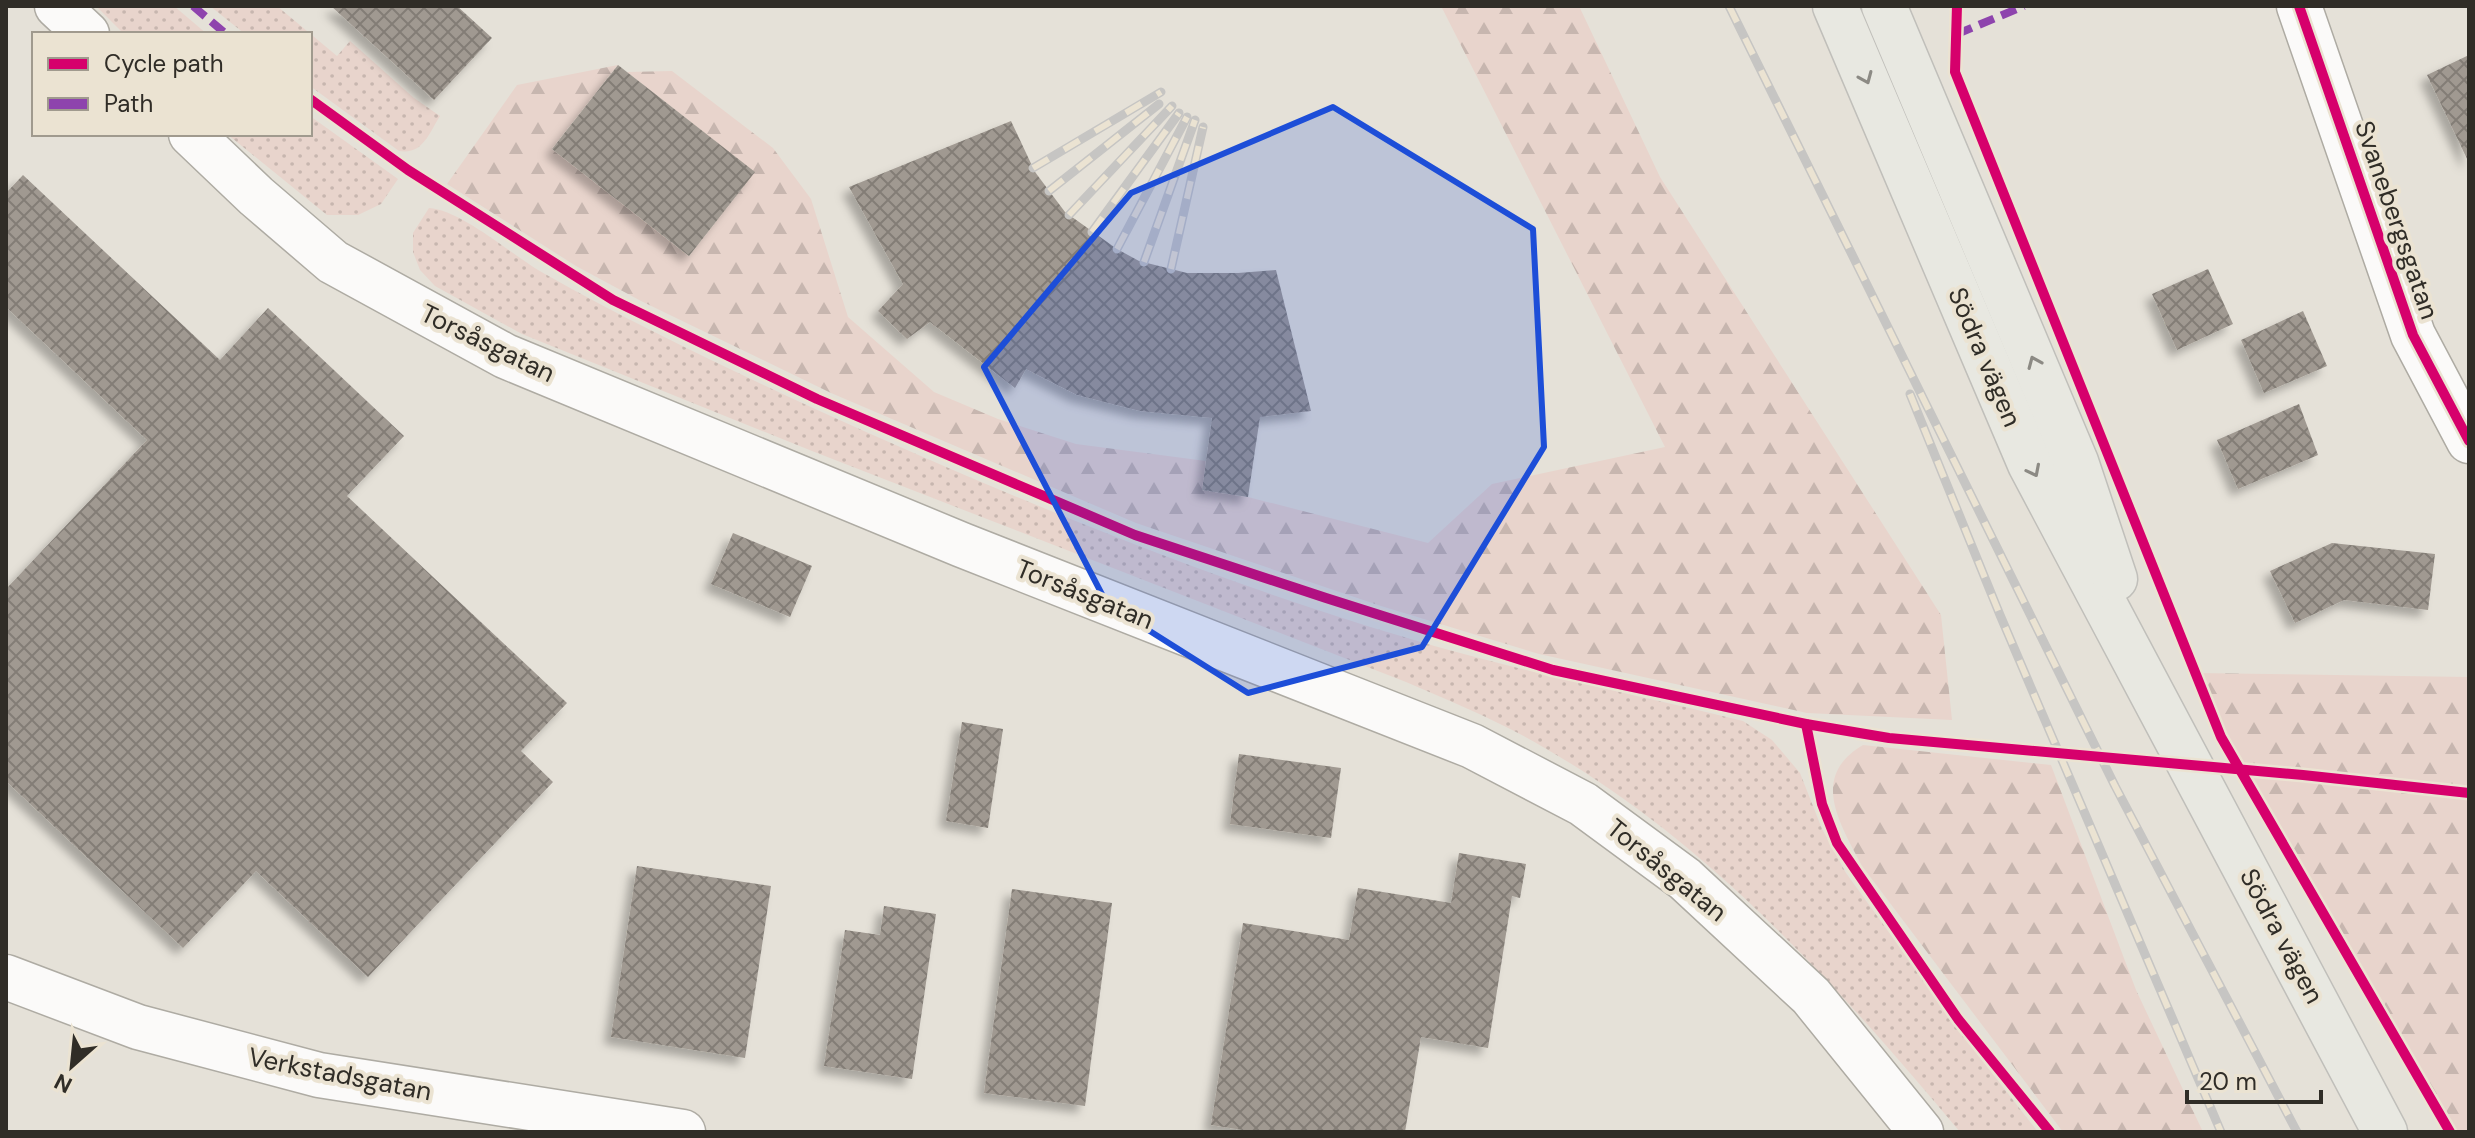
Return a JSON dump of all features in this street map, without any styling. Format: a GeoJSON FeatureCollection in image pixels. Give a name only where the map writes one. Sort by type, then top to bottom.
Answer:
{"type":"FeatureCollection","features":[{"type":"Feature","properties":{"kind":"main road","name":"Södra vägen"},"geometry":{"type":"LineString","coordinates":[[1884,6],[2076,462],[2155,699]]}},
{"type":"Feature","properties":{"kind":"main road","name":"Södra vägen"},"geometry":{"type":"LineString","coordinates":[[1838,7],[2030,464],[2385,1132]]}},
{"type":"Feature","properties":{"kind":"street"},"geometry":{"type":"LineString","coordinates":[[57,6],[85,32]]}},
{"type":"Feature","properties":{"kind":"street","name":"Svanebergsgatan"},"geometry":{"type":"LineString","coordinates":[[2299,6],[2413,335],[2469,441]]}},
{"type":"Feature","properties":{"kind":"street","name":"Torsåsgatan"},"geometry":{"type":"LineString","coordinates":[[193,136],[256,196],[333,262],[505,356],[962,545],[1472,746],[1583,804],[1685,879],[1811,996],[1921,1132]]}},
{"type":"Feature","properties":{"kind":"street","name":"Verkstadsgatan"},"geometry":{"type":"LineString","coordinates":[[6,977],[138,1027],[319,1075],[683,1132]]}},
{"type":"Feature","properties":{"kind":"highlighted area"},"geometry":{"type":"Polygon","coordinates":[[[1333,107],[1533,229],[1544,447],[1422,647],[1248,693],[1107,604],[984,367],[1131,193],[1333,107]]]}},
{"type":"Feature","properties":{"kind":"green space"},"geometry":{"type":"Polygon","coordinates":[[[96,6],[174,6],[205,32],[122,32],[96,6]]]}},
{"type":"Feature","properties":{"kind":"green space"},"geometry":{"type":"Polygon","coordinates":[[[210,6],[277,6],[308,32],[242,32],[210,6]]]}},
{"type":"Feature","properties":{"kind":"green space"},"geometry":{"type":"Polygon","coordinates":[[[1441,6],[1579,6],[1660,177],[1941,615],[1952,720],[1807,713],[1539,654],[1381,606],[1136,523],[831,393],[641,301],[576,266],[447,184],[517,85],[618,65],[552,149],[689,256],[754,172],[627,72],[672,71],[773,148],[811,199],[848,317],[934,392],[998,419],[1076,444],[1206,461],[1203,490],[1248,497],[1428,543],[1492,484],[1665,447],[1441,6]]]}},
{"type":"Feature","properties":{"kind":"green space"},"geometry":{"type":"Polygon","coordinates":[[[312,35],[337,56],[350,41],[414,98],[440,116],[420,146],[414,150],[399,151],[312,87],[312,35]]]}},
{"type":"Feature","properties":{"kind":"green space"},"geometry":{"type":"Polygon","coordinates":[[[312,117],[398,179],[381,204],[358,215],[327,215],[229,136],[312,136],[312,117]]]}},
{"type":"Feature","properties":{"kind":"green space"},"geometry":{"type":"Polygon","coordinates":[[[429,208],[457,217],[545,274],[711,360],[885,440],[1105,533],[1253,588],[1404,637],[1531,671],[1743,721],[1772,740],[1800,773],[1822,829],[1846,873],[1974,1050],[2038,1132],[1960,1132],[1819,972],[1716,872],[1604,785],[1543,747],[1492,720],[1406,682],[812,451],[522,334],[435,286],[420,270],[413,252],[413,233],[429,208]]]}},
{"type":"Feature","properties":{"kind":"green space"},"geometry":{"type":"Polygon","coordinates":[[[2196,673],[2469,677],[2469,1132],[2450,1132],[2221,737],[2196,673]]]}},
{"type":"Feature","properties":{"kind":"green space"},"geometry":{"type":"Polygon","coordinates":[[[1863,745],[2051,765],[2136,990],[2203,1132],[2063,1132],[1862,866],[1838,817],[1833,786],[1837,771],[1863,745]]]}},
{"type":"Feature","properties":{"kind":"building"},"geometry":{"type":"Polygon","coordinates":[[[331,6],[457,6],[492,38],[434,100],[331,6]]]}},
{"type":"Feature","properties":{"kind":"building"},"geometry":{"type":"Polygon","coordinates":[[[2469,55],[2469,163],[2427,75],[2469,55]]]}},
{"type":"Feature","properties":{"kind":"building"},"geometry":{"type":"Polygon","coordinates":[[[618,65],[755,172],[689,256],[552,149],[618,65]]]}},
{"type":"Feature","properties":{"kind":"building"},"geometry":{"type":"Polygon","coordinates":[[[1011,121],[1035,172],[1065,212],[1117,249],[1139,261],[1187,273],[1276,270],[1311,411],[1260,417],[1248,497],[1202,490],[1212,418],[1140,411],[1077,395],[1026,369],[1015,388],[930,322],[907,339],[878,311],[903,284],[849,187],[1011,121]]]}},
{"type":"Feature","properties":{"kind":"building"},"geometry":{"type":"Polygon","coordinates":[[[23,175],[220,360],[268,308],[404,436],[347,496],[567,703],[521,751],[553,782],[368,977],[256,871],[183,948],[6,781],[6,589],[147,440],[6,307],[6,193],[23,175]]]}},
{"type":"Feature","properties":{"kind":"building"},"geometry":{"type":"Polygon","coordinates":[[[2208,269],[2233,324],[2177,350],[2152,294],[2208,269]]]}},
{"type":"Feature","properties":{"kind":"building"},"geometry":{"type":"Polygon","coordinates":[[[2303,311],[2327,366],[2264,393],[2241,340],[2303,311]]]}},
{"type":"Feature","properties":{"kind":"building"},"geometry":{"type":"Polygon","coordinates":[[[2299,404],[2318,455],[2238,489],[2217,440],[2299,404]]]}},
{"type":"Feature","properties":{"kind":"building"},"geometry":{"type":"Polygon","coordinates":[[[733,533],[812,566],[790,617],[711,584],[733,533]]]}},
{"type":"Feature","properties":{"kind":"building"},"geometry":{"type":"Polygon","coordinates":[[[2332,543],[2435,554],[2428,610],[2344,600],[2295,623],[2270,571],[2332,543]]]}},
{"type":"Feature","properties":{"kind":"building"},"geometry":{"type":"Polygon","coordinates":[[[962,722],[1003,729],[988,828],[946,821],[962,722]]]}},
{"type":"Feature","properties":{"kind":"building"},"geometry":{"type":"Polygon","coordinates":[[[1239,754],[1341,768],[1331,838],[1230,824],[1239,754]]]}},
{"type":"Feature","properties":{"kind":"building"},"geometry":{"type":"Polygon","coordinates":[[[1459,853],[1526,864],[1520,898],[1512,896],[1488,1048],[1421,1037],[1405,1132],[1255,1132],[1211,1125],[1243,923],[1349,940],[1358,888],[1451,903],[1459,853]]]}},
{"type":"Feature","properties":{"kind":"building"},"geometry":{"type":"Polygon","coordinates":[[[637,866],[771,886],[745,1058],[611,1037],[637,866]]]}},
{"type":"Feature","properties":{"kind":"building"},"geometry":{"type":"Polygon","coordinates":[[[1012,889],[1112,903],[1085,1106],[984,1093],[1012,889]]]}},
{"type":"Feature","properties":{"kind":"building"},"geometry":{"type":"Polygon","coordinates":[[[884,906],[936,914],[912,1079],[824,1066],[845,930],[880,935],[884,906]]]}},
{"type":"Feature","properties":{"kind":"railway"},"geometry":{"type":"LineString","coordinates":[[1729,6],[2115,786],[2297,1132]]}},
{"type":"Feature","properties":{"kind":"railway"},"geometry":{"type":"LineString","coordinates":[[1033,168],[1161,92]]}},
{"type":"Feature","properties":{"kind":"railway"},"geometry":{"type":"LineString","coordinates":[[1049,191],[1159,104]]}},
{"type":"Feature","properties":{"kind":"railway"},"geometry":{"type":"LineString","coordinates":[[1069,215],[1172,106]]}},
{"type":"Feature","properties":{"kind":"railway"},"geometry":{"type":"LineString","coordinates":[[1092,232],[1179,113]]}},
{"type":"Feature","properties":{"kind":"railway"},"geometry":{"type":"LineString","coordinates":[[1117,249],[1187,117]]}},
{"type":"Feature","properties":{"kind":"railway"},"geometry":{"type":"LineString","coordinates":[[1144,262],[1195,120]]}},
{"type":"Feature","properties":{"kind":"railway"},"geometry":{"type":"LineString","coordinates":[[1171,269],[1203,127]]}},
{"type":"Feature","properties":{"kind":"railway"},"geometry":{"type":"LineString","coordinates":[[1910,394],[2000,615],[2221,1132]]}},
{"type":"Feature","properties":{"kind":"marked path"},"geometry":{"type":"LineString","coordinates":[[193,6],[224,32]]}},
{"type":"Feature","properties":{"kind":"marked path"},"geometry":{"type":"LineString","coordinates":[[1957,34],[2024,6]]}},
{"type":"Feature","properties":{"kind":"cycle path"},"geometry":{"type":"LineString","coordinates":[[1957,6],[1955,72],[2221,737],[2450,1132]]}},
{"type":"Feature","properties":{"kind":"cycle path"},"geometry":{"type":"LineString","coordinates":[[2299,6],[2413,335],[2469,441]]}},
{"type":"Feature","properties":{"kind":"cycle path"},"geometry":{"type":"LineString","coordinates":[[312,100],[408,170],[613,300],[817,399],[1135,535],[1326,598],[1553,670],[1806,724],[1889,738],[2469,793]]}},
{"type":"Feature","properties":{"kind":"cycle path"},"geometry":{"type":"LineString","coordinates":[[1806,724],[1822,804],[1837,843],[1958,1019],[2050,1132]]}}]}
